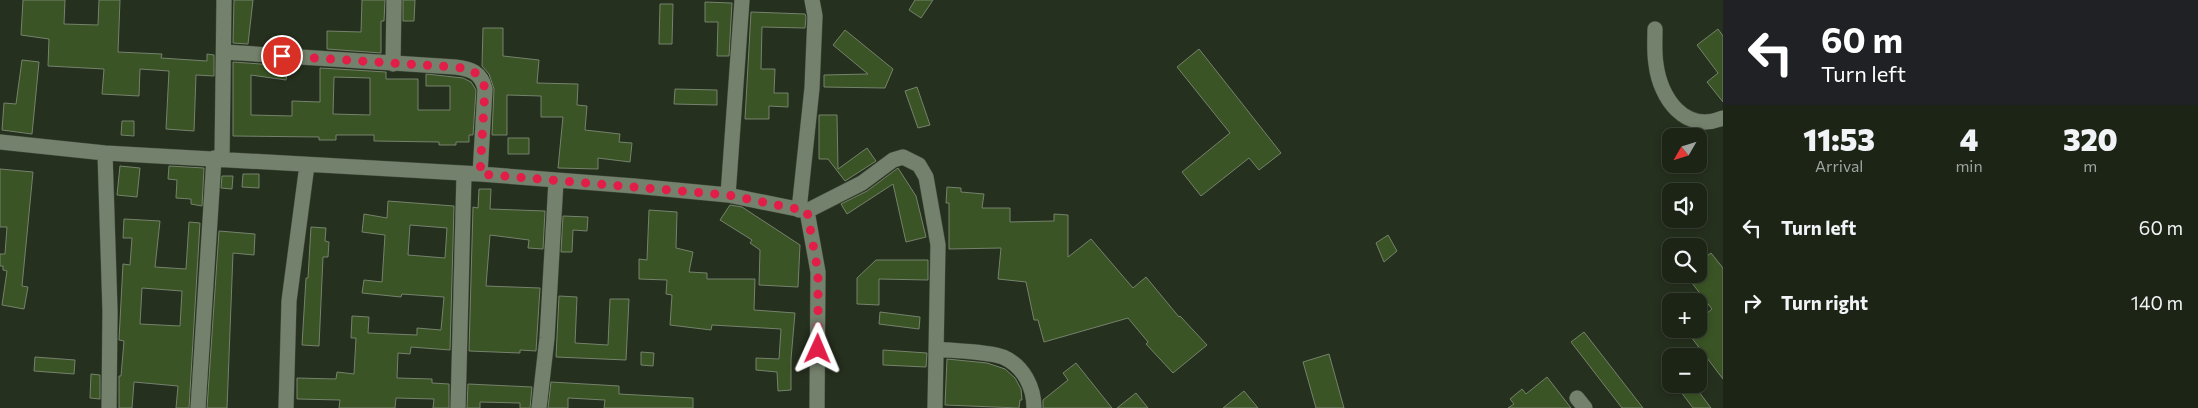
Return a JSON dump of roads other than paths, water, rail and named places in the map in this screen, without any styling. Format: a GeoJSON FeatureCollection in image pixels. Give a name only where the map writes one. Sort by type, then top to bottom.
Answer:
{"type":"FeatureCollection","features":[{"type":"Feature","properties":{"kind":"street"},"geometry":{"type":"LineString","coordinates":[[198,408],[218,159],[224,52],[224,0]]}},
{"type":"Feature","properties":{"kind":"street"},"geometry":{"type":"LineString","coordinates":[[393,64],[394,0]]}},
{"type":"Feature","properties":{"kind":"street"},"geometry":{"type":"LineString","coordinates":[[728,195],[742,0]]}},
{"type":"Feature","properties":{"kind":"street"},"geometry":{"type":"LineString","coordinates":[[812,0],[815,16],[812,88],[803,211],[818,272],[817,408]]}},
{"type":"Feature","properties":{"kind":"street"},"geometry":{"type":"LineString","coordinates":[[1655,29],[1656,64],[1663,91],[1678,112],[1694,122],[1714,122],[1723,118]]}},
{"type":"Feature","properties":{"kind":"street"},"geometry":{"type":"LineString","coordinates":[[224,52],[469,69],[482,78],[485,89],[472,174],[458,408]]}},
{"type":"Feature","properties":{"kind":"street"},"geometry":{"type":"LineString","coordinates":[[0,142],[105,153],[291,162],[307,165],[472,174],[728,195],[803,211],[862,183],[893,160],[903,157],[919,165],[926,177],[938,245],[935,408]]}},
{"type":"Feature","properties":{"kind":"street"},"geometry":{"type":"LineString","coordinates":[[105,153],[110,311],[109,408]]}},
{"type":"Feature","properties":{"kind":"street"},"geometry":{"type":"LineString","coordinates":[[286,408],[289,301],[307,165]]}},
{"type":"Feature","properties":{"kind":"street"},"geometry":{"type":"LineString","coordinates":[[539,408],[547,338],[556,181]]}},
{"type":"Feature","properties":{"kind":"street"},"geometry":{"type":"LineString","coordinates":[[936,349],[1003,358],[1014,364],[1030,384],[1034,394],[1034,408]]}}]}
